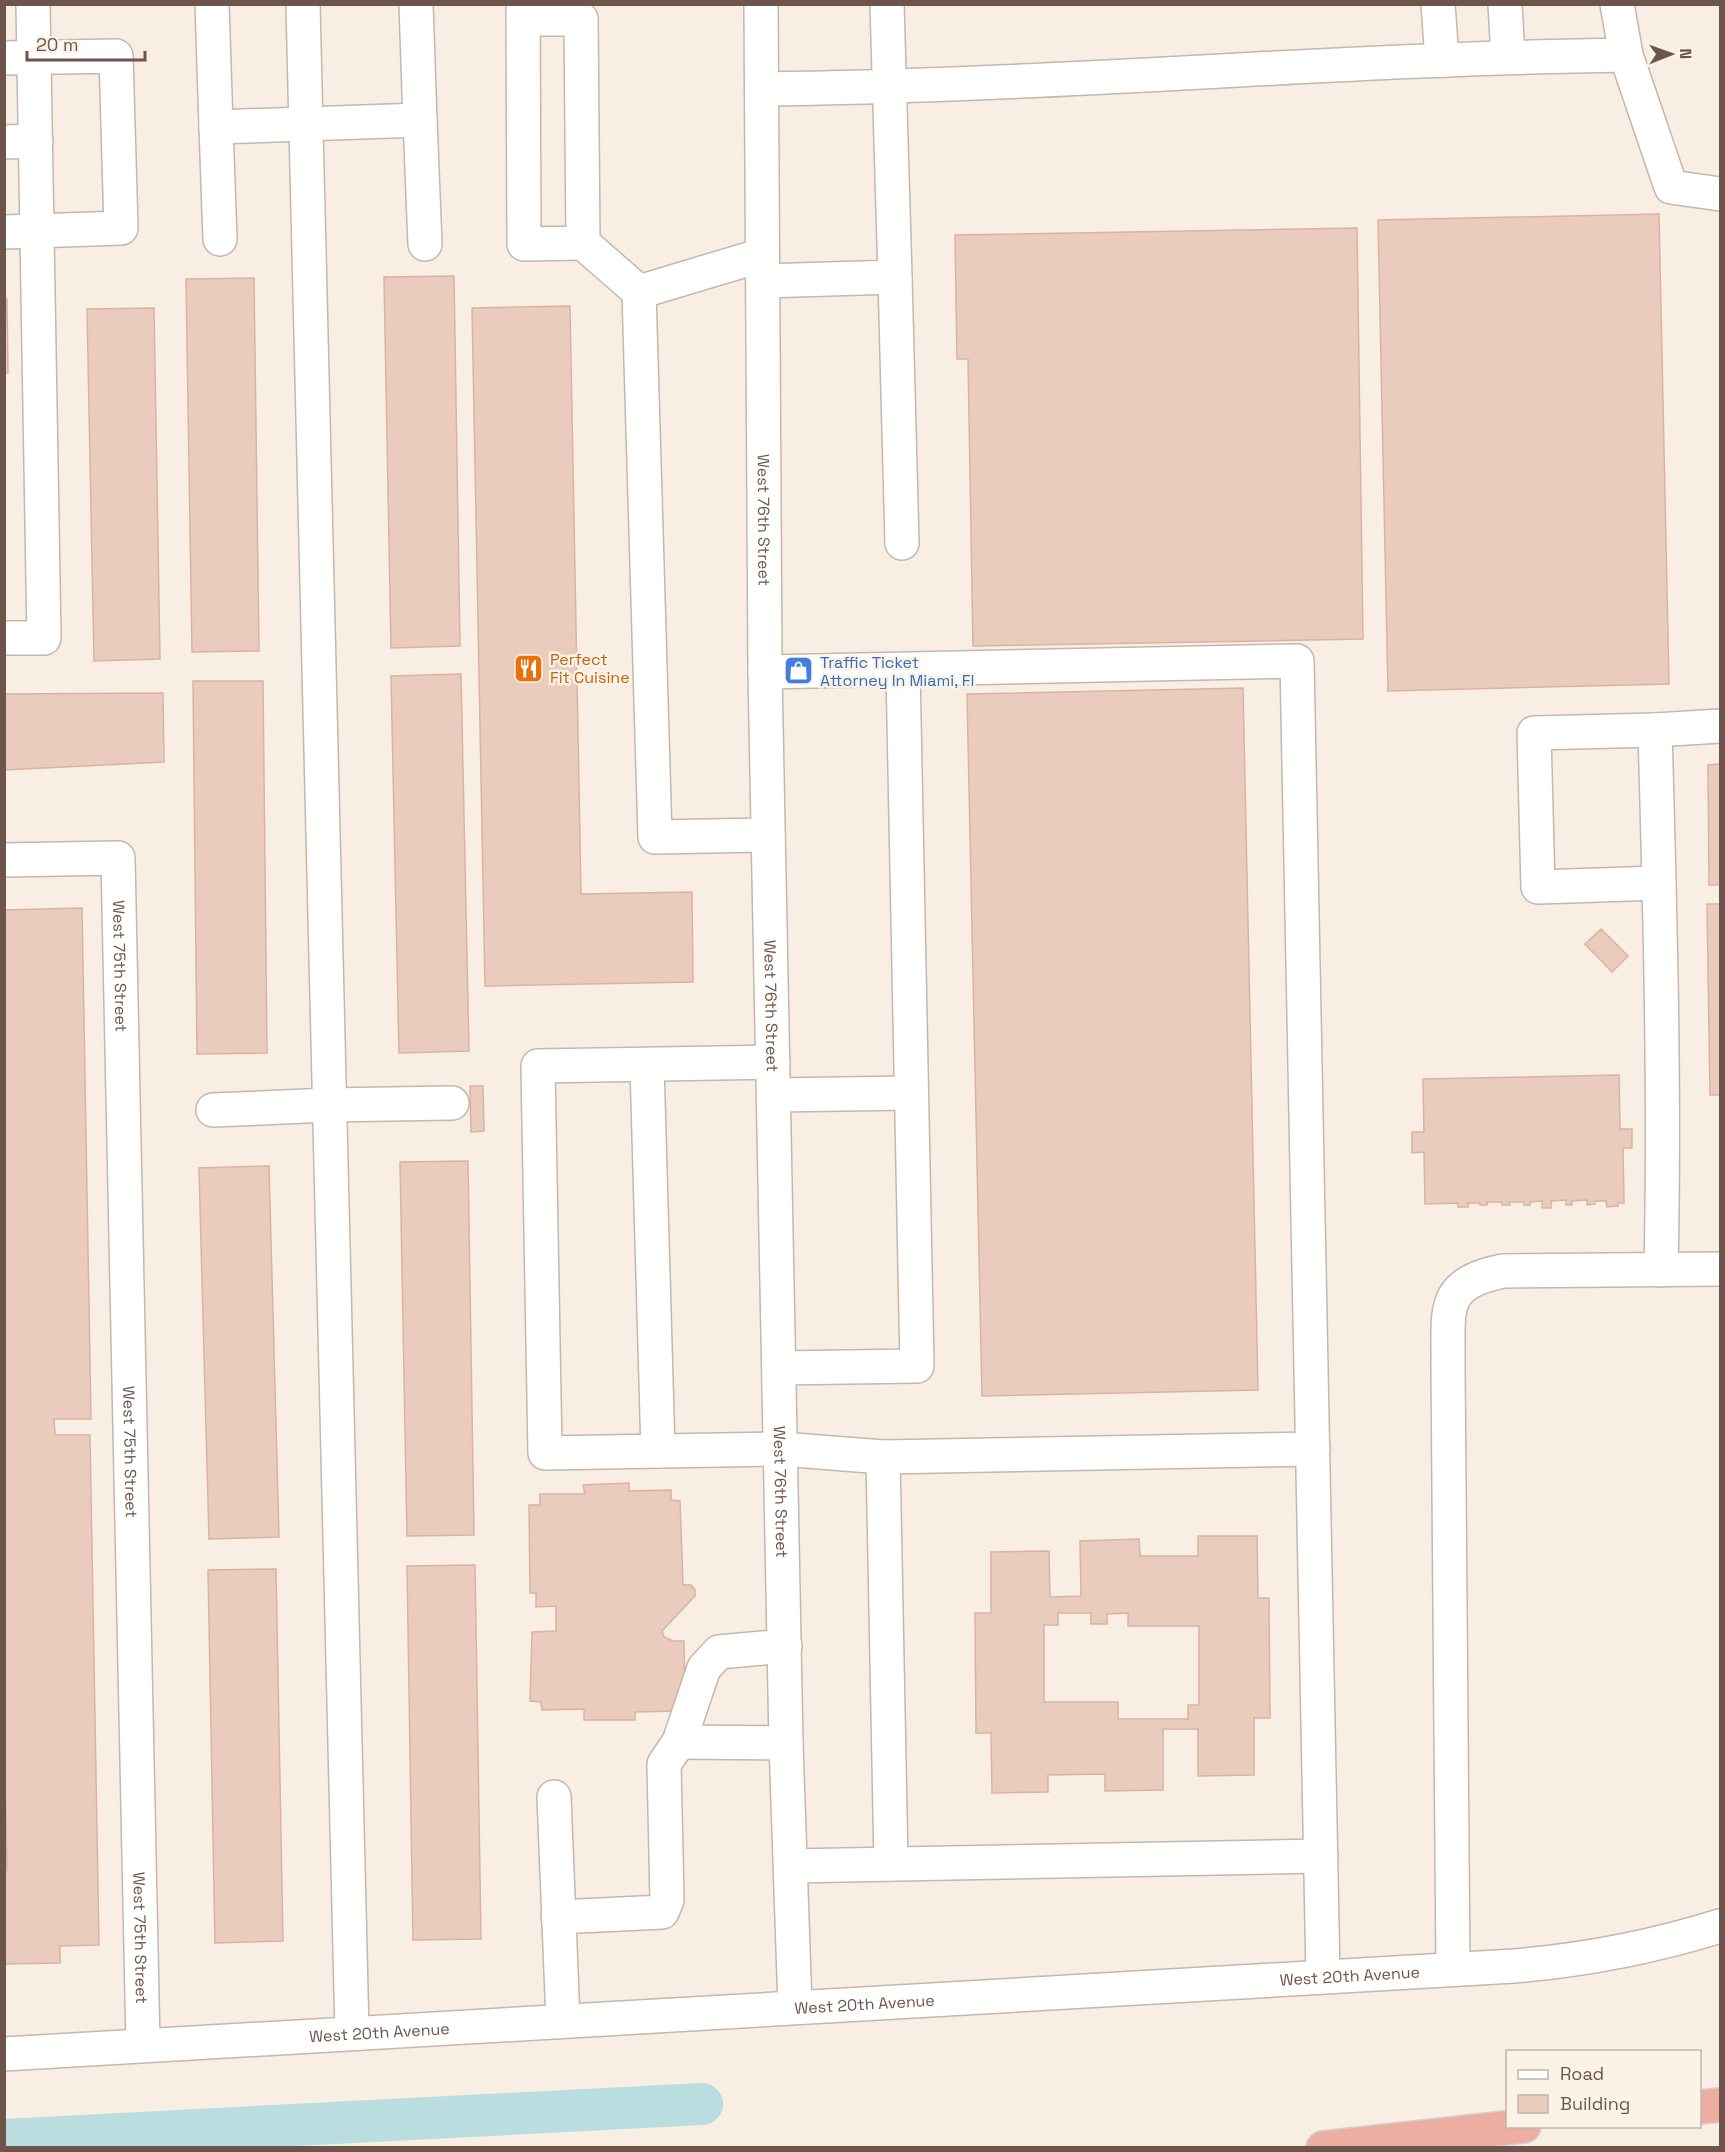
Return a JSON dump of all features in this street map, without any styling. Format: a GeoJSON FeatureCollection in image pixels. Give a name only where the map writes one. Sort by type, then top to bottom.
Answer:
{"type":"FeatureCollection","features":[{"type":"Feature","properties":{"kind":"highway"},"geometry":{"type":"LineString","coordinates":[[1701,2107],[1720,2105]]}},
{"type":"Feature","properties":{"kind":"highway"},"geometry":{"type":"LineString","coordinates":[[1323,2148],[1514,2128]]}},
{"type":"Feature","properties":{"kind":"street"},"geometry":{"type":"LineString","coordinates":[[4,638],[44,638],[37,231],[20,141],[19,58],[33,4]]}},
{"type":"Feature","properties":{"kind":"street"},"geometry":{"type":"LineString","coordinates":[[212,4],[220,239]]}},
{"type":"Feature","properties":{"kind":"street"},"geometry":{"type":"LineString","coordinates":[[303,4],[352,2033]]}},
{"type":"Feature","properties":{"kind":"street"},"geometry":{"type":"LineString","coordinates":[[416,4],[425,243]]}},
{"type":"Feature","properties":{"kind":"street","name":"West 76th Street"},"geometry":{"type":"LineString","coordinates":[[761,4],[765,672],[786,1743],[795,2007]]}},
{"type":"Feature","properties":{"kind":"street"},"geometry":{"type":"LineString","coordinates":[[886,4],[902,543]]}},
{"type":"Feature","properties":{"kind":"street"},"geometry":{"type":"LineString","coordinates":[[1438,4],[1442,60]]}},
{"type":"Feature","properties":{"kind":"street"},"geometry":{"type":"LineString","coordinates":[[1505,4],[1508,57]]}},
{"type":"Feature","properties":{"kind":"street"},"geometry":{"type":"LineString","coordinates":[[1617,4],[1626,55],[1671,187],[1720,194]]}},
{"type":"Feature","properties":{"kind":"street"},"geometry":{"type":"LineString","coordinates":[[583,243],[581,19],[523,12],[524,244],[583,243],[639,292],[655,837],[768,835]]}},
{"type":"Feature","properties":{"kind":"street"},"geometry":{"type":"LineString","coordinates":[[762,89],[889,88],[1508,57],[1626,55]]}},
{"type":"Feature","properties":{"kind":"street"},"geometry":{"type":"LineString","coordinates":[[4,232],[121,228],[116,56],[19,58]]}},
{"type":"Feature","properties":{"kind":"street"},"geometry":{"type":"LineString","coordinates":[[216,127],[420,120]]}},
{"type":"Feature","properties":{"kind":"street"},"geometry":{"type":"LineString","coordinates":[[639,292],[763,268],[894,277]]}},
{"type":"Feature","properties":{"kind":"street"},"geometry":{"type":"LineString","coordinates":[[765,672],[1297,662],[1323,1976]]}},
{"type":"Feature","properties":{"kind":"street"},"geometry":{"type":"LineString","coordinates":[[779,1368],[917,1366],[903,670]]}},
{"type":"Feature","properties":{"kind":"street"},"geometry":{"type":"LineString","coordinates":[[1659,883],[1538,887],[1534,733],[1720,726]]}},
{"type":"Feature","properties":{"kind":"street"},"geometry":{"type":"LineString","coordinates":[[1654,730],[1659,883],[1663,1194],[1661,1270]]}},
{"type":"Feature","properties":{"kind":"street","name":"West 75th Street"},"geometry":{"type":"LineString","coordinates":[[4,860],[118,858],[143,2045]]}},
{"type":"Feature","properties":{"kind":"street"},"geometry":{"type":"LineString","coordinates":[[773,1062],[538,1066],[545,1453],[781,1449],[883,1457],[1313,1449]]}},
{"type":"Feature","properties":{"kind":"street"},"geometry":{"type":"LineString","coordinates":[[648,1065],[657,1451]]}},
{"type":"Feature","properties":{"kind":"street"},"geometry":{"type":"LineString","coordinates":[[774,1095],[911,1093]]}},
{"type":"Feature","properties":{"kind":"street"},"geometry":{"type":"LineString","coordinates":[[213,1110],[452,1103]]}},
{"type":"Feature","properties":{"kind":"street"},"geometry":{"type":"LineString","coordinates":[[1453,1969],[1448,1365],[1451,1301],[1455,1292],[1464,1285],[1487,1274],[1503,1271],[1720,1269]]}},
{"type":"Feature","properties":{"kind":"street"},"geometry":{"type":"LineString","coordinates":[[883,1457],[891,1864]]}},
{"type":"Feature","properties":{"kind":"street"},"geometry":{"type":"LineString","coordinates":[[558,1917],[662,1912],[667,1900],[664,1764],[679,1742],[704,1668],[719,1652],[785,1646]]}},
{"type":"Feature","properties":{"kind":"street"},"geometry":{"type":"LineString","coordinates":[[679,1742],[786,1743]]}},
{"type":"Feature","properties":{"kind":"street"},"geometry":{"type":"LineString","coordinates":[[554,1797],[563,2021]]}},
{"type":"Feature","properties":{"kind":"street"},"geometry":{"type":"LineString","coordinates":[[791,1866],[1321,1856]]}},
{"type":"Feature","properties":{"kind":"street","name":"West 20th Avenue"},"geometry":{"type":"LineString","coordinates":[[4,2054],[1541,1963],[1606,1955],[1654,1945],[1720,1926]]}},
{"type":"Feature","properties":{"kind":"building"},"geometry":{"type":"Polygon","coordinates":[[[1659,214],[1669,684],[1388,691],[1378,220],[1659,214]]]}},
{"type":"Feature","properties":{"kind":"building"},"geometry":{"type":"Polygon","coordinates":[[[1357,228],[1363,639],[973,646],[968,359],[957,359],[955,235],[1357,228]]]}},
{"type":"Feature","properties":{"kind":"building"},"geometry":{"type":"Polygon","coordinates":[[[454,276],[460,646],[391,648],[384,277],[454,276]]]}},
{"type":"Feature","properties":{"kind":"building"},"geometry":{"type":"Polygon","coordinates":[[[254,278],[259,651],[192,652],[186,279],[254,278]]]}},
{"type":"Feature","properties":{"kind":"building"},"geometry":{"type":"Polygon","coordinates":[[[4,299],[7,299],[8,373],[4,373],[4,299]]]}},
{"type":"Feature","properties":{"kind":"building"},"geometry":{"type":"Polygon","coordinates":[[[570,306],[581,894],[692,892],[693,982],[485,986],[472,308],[570,306]]]}},
{"type":"Feature","properties":{"kind":"building"},"geometry":{"type":"Polygon","coordinates":[[[154,308],[160,659],[94,661],[87,309],[154,308]]]}},
{"type":"Feature","properties":{"kind":"building"},"geometry":{"type":"Polygon","coordinates":[[[461,674],[469,1051],[399,1053],[391,676],[461,674]]]}},
{"type":"Feature","properties":{"kind":"building"},"geometry":{"type":"Polygon","coordinates":[[[193,681],[263,681],[267,1053],[197,1054],[193,681]]]}},
{"type":"Feature","properties":{"kind":"building"},"geometry":{"type":"Polygon","coordinates":[[[1243,688],[1258,1390],[982,1396],[967,694],[1243,688]]]}},
{"type":"Feature","properties":{"kind":"building"},"geometry":{"type":"Polygon","coordinates":[[[163,693],[164,762],[4,770],[4,694],[163,693]]]}},
{"type":"Feature","properties":{"kind":"building"},"geometry":{"type":"Polygon","coordinates":[[[1720,764],[1720,885],[1709,885],[1708,765],[1720,764]]]}},
{"type":"Feature","properties":{"kind":"building"},"geometry":{"type":"Polygon","coordinates":[[[1707,904],[1720,904],[1720,1095],[1710,1095],[1707,904]]]}},
{"type":"Feature","properties":{"kind":"building"},"geometry":{"type":"Polygon","coordinates":[[[82,908],[91,1419],[54,1419],[55,1435],[90,1435],[99,1945],[60,1946],[60,1963],[4,1964],[4,1870],[7,1870],[4,1723],[4,910],[82,908]]]}},
{"type":"Feature","properties":{"kind":"building"},"geometry":{"type":"Polygon","coordinates":[[[1601,929],[1628,956],[1612,972],[1585,944],[1601,929]]]}},
{"type":"Feature","properties":{"kind":"building"},"geometry":{"type":"Polygon","coordinates":[[[1619,1075],[1620,1129],[1632,1129],[1632,1148],[1623,1148],[1624,1203],[1607,1207],[1606,1201],[1595,1201],[1595,1204],[1587,1205],[1587,1200],[1572,1201],[1572,1205],[1566,1205],[1566,1200],[1551,1201],[1551,1208],[1542,1208],[1542,1201],[1530,1202],[1530,1205],[1524,1205],[1524,1202],[1509,1202],[1510,1205],[1502,1205],[1502,1202],[1487,1202],[1487,1205],[1468,1203],[1468,1207],[1458,1207],[1458,1203],[1425,1204],[1424,1152],[1412,1153],[1412,1132],[1424,1132],[1423,1079],[1619,1075]]]}},
{"type":"Feature","properties":{"kind":"building"},"geometry":{"type":"Polygon","coordinates":[[[470,1086],[483,1086],[484,1131],[471,1132],[470,1086]]]}},
{"type":"Feature","properties":{"kind":"building"},"geometry":{"type":"Polygon","coordinates":[[[468,1161],[474,1535],[407,1536],[400,1162],[468,1161]]]}},
{"type":"Feature","properties":{"kind":"building"},"geometry":{"type":"Polygon","coordinates":[[[269,1166],[279,1537],[209,1539],[199,1168],[269,1166]]]}},
{"type":"Feature","properties":{"kind":"building"},"geometry":{"type":"Polygon","coordinates":[[[629,1483],[629,1491],[671,1490],[671,1500],[680,1501],[683,1585],[691,1585],[695,1590],[695,1596],[662,1631],[664,1637],[673,1641],[684,1641],[685,1701],[675,1700],[676,1711],[635,1712],[635,1720],[584,1720],[584,1709],[542,1710],[541,1702],[530,1701],[532,1632],[556,1631],[556,1606],[536,1607],[536,1593],[530,1593],[529,1505],[540,1505],[540,1494],[585,1494],[583,1485],[629,1483]]]}},
{"type":"Feature","properties":{"kind":"building"},"geometry":{"type":"Polygon","coordinates":[[[1198,1536],[1257,1536],[1258,1598],[1269,1598],[1270,1718],[1254,1718],[1254,1775],[1198,1776],[1198,1729],[1163,1729],[1163,1790],[1105,1791],[1105,1774],[1048,1775],[1048,1792],[992,1793],[991,1733],[976,1733],[975,1613],[991,1613],[991,1552],[1049,1551],[1050,1597],[1081,1596],[1080,1541],[1139,1539],[1140,1556],[1198,1556],[1198,1536]],[[1058,1613],[1058,1625],[1044,1625],[1044,1702],[1118,1702],[1118,1719],[1188,1719],[1188,1705],[1199,1705],[1199,1626],[1128,1626],[1128,1613],[1107,1614],[1107,1624],[1091,1624],[1091,1613],[1058,1613]]]}},
{"type":"Feature","properties":{"kind":"building"},"geometry":{"type":"Polygon","coordinates":[[[475,1565],[481,1939],[413,1940],[407,1566],[475,1565]]]}},
{"type":"Feature","properties":{"kind":"building"},"geometry":{"type":"Polygon","coordinates":[[[276,1569],[283,1941],[215,1943],[208,1570],[276,1569]]]}},
{"type":"Feature","properties":{"kind":"waterway"},"geometry":{"type":"LineString","coordinates":[[4,2140],[702,2104]]}},
{"type":"Feature","properties":{"kind":"place","name":"Perfect Fit Cuisine"},"geometry":{"type":"Point","coordinates":[529,668]}},
{"type":"Feature","properties":{"kind":"place","name":"Traffic Ticket Attorney In Miami, Fl"},"geometry":{"type":"Point","coordinates":[799,671]}}]}
